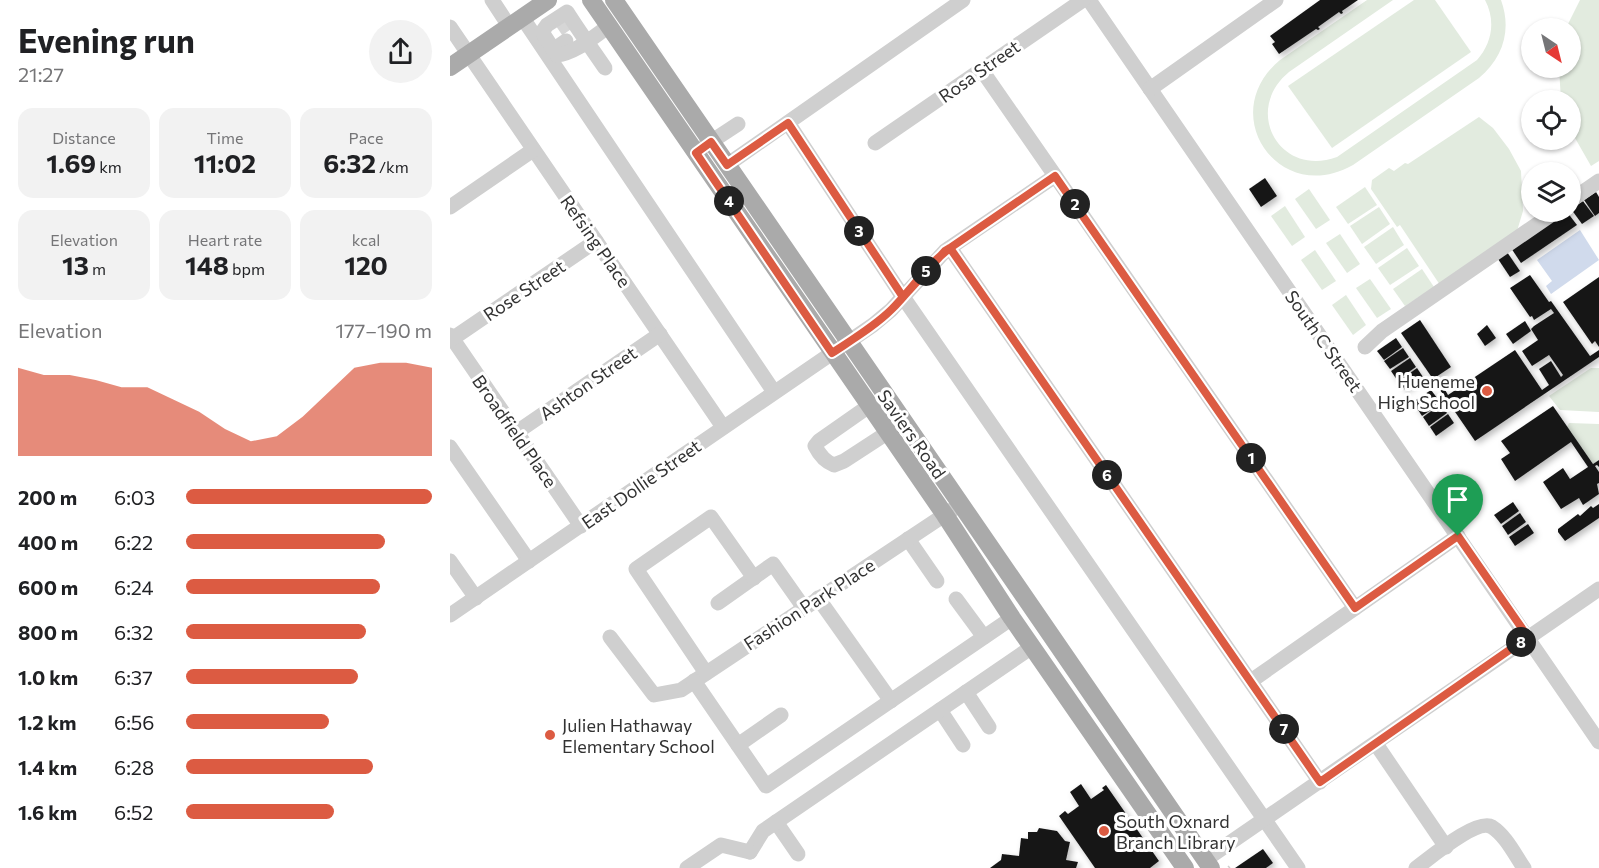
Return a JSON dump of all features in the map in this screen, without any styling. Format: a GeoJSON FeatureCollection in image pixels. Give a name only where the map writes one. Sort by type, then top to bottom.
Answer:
{"type":"FeatureCollection","features":[{"type":"Feature","properties":{"kind":"main road","name":"Saviers Road"},"geometry":{"type":"LineString","coordinates":[[614,0],[1213,866]]}},
{"type":"Feature","properties":{"kind":"main road","name":"Saviers Road"},"geometry":{"type":"LineString","coordinates":[[594,5],[1185,868]]}},
{"type":"Feature","properties":{"kind":"main road"},"geometry":{"type":"LineString","coordinates":[[450,67],[529,13]]}},
{"type":"Feature","properties":{"kind":"street"},"geometry":{"type":"LineString","coordinates":[[492,0],[529,13],[563,35],[605,68]]}},
{"type":"Feature","properties":{"kind":"street"},"geometry":{"type":"LineString","coordinates":[[727,165],[963,0]]}},
{"type":"Feature","properties":{"kind":"street","name":"Rosa Street"},"geometry":{"type":"LineString","coordinates":[[875,143],[1083,0]]}},
{"type":"Feature","properties":{"kind":"street","name":"South C Street"},"geometry":{"type":"LineString","coordinates":[[1089,0],[1599,742]]}},
{"type":"Feature","properties":{"kind":"street"},"geometry":{"type":"LineString","coordinates":[[1150,88],[1276,0]]}},
{"type":"Feature","properties":{"kind":"street"},"geometry":{"type":"LineString","coordinates":[[563,35],[594,5]]}},
{"type":"Feature","properties":{"kind":"street"},"geometry":{"type":"LineString","coordinates":[[529,13],[563,35],[774,392]]}},
{"type":"Feature","properties":{"kind":"street"},"geometry":{"type":"LineString","coordinates":[[563,35],[609,26]]}},
{"type":"Feature","properties":{"kind":"street","name":"Refsing Place"},"geometry":{"type":"LineString","coordinates":[[450,27],[723,427]]}},
{"type":"Feature","properties":{"kind":"street"},"geometry":{"type":"LineString","coordinates":[[981,69],[1355,608]]}},
{"type":"Feature","properties":{"kind":"street"},"geometry":{"type":"LineString","coordinates":[[788,123],[903,297],[1298,868]]}},
{"type":"Feature","properties":{"kind":"street"},"geometry":{"type":"LineString","coordinates":[[696,153],[738,124]]}},
{"type":"Feature","properties":{"kind":"street"},"geometry":{"type":"LineString","coordinates":[[450,207],[533,150]]}},
{"type":"Feature","properties":{"kind":"street","name":"East Dollie Street"},"geometry":{"type":"LineString","coordinates":[[450,615],[873,325],[950,248],[1055,176]]}},
{"type":"Feature","properties":{"kind":"street"},"geometry":{"type":"LineString","coordinates":[[1581,193],[1599,181]]}},
{"type":"Feature","properties":{"kind":"street"},"geometry":{"type":"LineString","coordinates":[[1365,347],[1382,331],[1540,222]]}},
{"type":"Feature","properties":{"kind":"street","name":"Rose Street"},"geometry":{"type":"LineString","coordinates":[[451,337],[596,241]]}},
{"type":"Feature","properties":{"kind":"street"},"geometry":{"type":"LineString","coordinates":[[950,248],[1320,782]]}},
{"type":"Feature","properties":{"kind":"street","name":"Ashton Street"},"geometry":{"type":"LineString","coordinates":[[517,432],[660,334]]}},
{"type":"Feature","properties":{"kind":"street","name":"Broadfield Place"},"geometry":{"type":"LineString","coordinates":[[451,337],[581,526]]}},
{"type":"Feature","properties":{"kind":"street"},"geometry":{"type":"LineString","coordinates":[[869,406],[819,441],[815,446],[818,452],[834,465],[887,433]]}},
{"type":"Feature","properties":{"kind":"street"},"geometry":{"type":"LineString","coordinates":[[450,447],[529,561]]}},
{"type":"Feature","properties":{"kind":"street","name":"Fashion Park Place"},"geometry":{"type":"LineString","coordinates":[[610,637],[654,695],[681,690],[961,504]]}},
{"type":"Feature","properties":{"kind":"street"},"geometry":{"type":"LineString","coordinates":[[754,578],[711,517],[636,569],[738,745],[766,786],[1012,618]]}},
{"type":"Feature","properties":{"kind":"street"},"geometry":{"type":"LineString","coordinates":[[1251,681],[1458,536]]}},
{"type":"Feature","properties":{"kind":"street"},"geometry":{"type":"LineString","coordinates":[[908,539],[937,581]]}},
{"type":"Feature","properties":{"kind":"street"},"geometry":{"type":"LineString","coordinates":[[450,561],[476,598]]}},
{"type":"Feature","properties":{"kind":"street"},"geometry":{"type":"LineString","coordinates":[[718,603],[773,564],[804,608]]}},
{"type":"Feature","properties":{"kind":"street"},"geometry":{"type":"LineString","coordinates":[[1213,866],[1265,819],[1599,589]]}},
{"type":"Feature","properties":{"kind":"street"},"geometry":{"type":"LineString","coordinates":[[818,598],[891,700]]}},
{"type":"Feature","properties":{"kind":"street"},"geometry":{"type":"LineString","coordinates":[[956,599],[984,637]]}},
{"type":"Feature","properties":{"kind":"street"},"geometry":{"type":"LineString","coordinates":[[753,868],[750,852],[763,831],[1032,647]]}},
{"type":"Feature","properties":{"kind":"street"},"geometry":{"type":"LineString","coordinates":[[966,692],[989,727]]}},
{"type":"Feature","properties":{"kind":"street"},"geometry":{"type":"LineString","coordinates":[[940,710],[963,745]]}},
{"type":"Feature","properties":{"kind":"street"},"geometry":{"type":"LineString","coordinates":[[738,745],[781,715]]}},
{"type":"Feature","properties":{"kind":"street"},"geometry":{"type":"LineString","coordinates":[[1376,744],[1446,848]]}},
{"type":"Feature","properties":{"kind":"street"},"geometry":{"type":"LineString","coordinates":[[776,822],[798,854]]}},
{"type":"Feature","properties":{"kind":"street"},"geometry":{"type":"LineString","coordinates":[[1416,868],[1476,827],[1488,825],[1500,834],[1524,868]]}},
{"type":"Feature","properties":{"kind":"street"},"geometry":{"type":"LineString","coordinates":[[687,868],[722,845],[750,852]]}},
{"type":"Feature","properties":{"kind":"shaded area"},"geometry":{"type":"Polygon","coordinates":[[[1367,0],[1393,0],[1289,72],[1275,88],[1269,105],[1269,122],[1274,137],[1284,150],[1299,158],[1317,161],[1337,157],[1477,60],[1491,32],[1490,16],[1485,0],[1501,0],[1506,22],[1503,43],[1494,62],[1479,78],[1353,165],[1326,175],[1301,174],[1280,164],[1264,148],[1255,128],[1254,105],[1261,82],[1280,60],[1367,0]]]}},
{"type":"Feature","properties":{"kind":"shaded area"},"geometry":{"type":"Polygon","coordinates":[[[1414,0],[1435,0],[1471,52],[1332,148],[1288,86],[1414,0]]]}},
{"type":"Feature","properties":{"kind":"shaded area"},"geometry":{"type":"Polygon","coordinates":[[[1580,0],[1599,0],[1599,161],[1591,166],[1581,148],[1581,90],[1560,90],[1560,78],[1581,78],[1581,18],[1571,18],[1580,0]]]}},
{"type":"Feature","properties":{"kind":"shaded area"},"geometry":{"type":"Polygon","coordinates":[[[1479,117],[1493,128],[1509,149],[1521,171],[1521,218],[1517,231],[1440,285],[1400,225],[1397,227],[1371,189],[1372,180],[1389,168],[1394,171],[1405,163],[1408,164],[1479,117]]]}},
{"type":"Feature","properties":{"kind":"shaded area"},"geometry":{"type":"Polygon","coordinates":[[[1365,187],[1377,205],[1348,224],[1336,207],[1365,187]]]}},
{"type":"Feature","properties":{"kind":"shaded area"},"geometry":{"type":"Polygon","coordinates":[[[1309,189],[1330,220],[1316,229],[1295,199],[1309,189]]]}},
{"type":"Feature","properties":{"kind":"shaded area"},"geometry":{"type":"Polygon","coordinates":[[[1285,206],[1305,237],[1292,246],[1271,216],[1285,206]]]}},
{"type":"Feature","properties":{"kind":"shaded area"},"geometry":{"type":"Polygon","coordinates":[[[1379,207],[1390,224],[1362,244],[1350,226],[1379,207]]]}},
{"type":"Feature","properties":{"kind":"shaded area"},"geometry":{"type":"Polygon","coordinates":[[[1393,227],[1404,245],[1376,264],[1364,247],[1393,227]]]}},
{"type":"Feature","properties":{"kind":"shaded area"},"geometry":{"type":"Polygon","coordinates":[[[1340,234],[1360,264],[1347,273],[1326,243],[1340,234]]]}},
{"type":"Feature","properties":{"kind":"shaded area"},"geometry":{"type":"Polygon","coordinates":[[[1407,248],[1419,266],[1390,285],[1378,268],[1407,248]]]}},
{"type":"Feature","properties":{"kind":"shaded area"},"geometry":{"type":"Polygon","coordinates":[[[1315,250],[1336,281],[1322,290],[1301,260],[1315,250]]]}},
{"type":"Feature","properties":{"kind":"shaded area"},"geometry":{"type":"Polygon","coordinates":[[[1422,269],[1434,287],[1405,306],[1393,289],[1422,269]]]}},
{"type":"Feature","properties":{"kind":"shaded area"},"geometry":{"type":"Polygon","coordinates":[[[1370,279],[1391,309],[1377,318],[1356,288],[1370,279]]]}},
{"type":"Feature","properties":{"kind":"shaded area"},"geometry":{"type":"Polygon","coordinates":[[[1346,295],[1366,325],[1353,335],[1332,305],[1346,295]]]}},
{"type":"Feature","properties":{"kind":"shaded area"},"geometry":{"type":"Polygon","coordinates":[[[1591,368],[1599,368],[1599,412],[1560,410],[1549,396],[1591,368]]]}},
{"type":"Feature","properties":{"kind":"shaded area"},"geometry":{"type":"Polygon","coordinates":[[[1569,423],[1599,424],[1599,460],[1593,464],[1567,427],[1569,423]]]}},
{"type":"Feature","properties":{"kind":"water"},"geometry":{"type":"Polygon","coordinates":[[[1580,230],[1599,260],[1551,294],[1546,286],[1552,281],[1537,260],[1580,230]]]}},
{"type":"Feature","properties":{"kind":"building"},"geometry":{"type":"Polygon","coordinates":[[[1320,0],[1358,0],[1342,11],[1343,13],[1339,12],[1318,27],[1320,29],[1316,29],[1279,54],[1270,36],[1320,0]]]}},
{"type":"Feature","properties":{"kind":"building"},"geometry":{"type":"Polygon","coordinates":[[[1265,178],[1277,196],[1261,207],[1249,189],[1265,178]]]}},
{"type":"Feature","properties":{"kind":"building"},"geometry":{"type":"Polygon","coordinates":[[[1596,192],[1599,197],[1599,213],[1595,216],[1584,200],[1596,192]]]}},
{"type":"Feature","properties":{"kind":"building"},"geometry":{"type":"Polygon","coordinates":[[[1583,201],[1594,216],[1582,224],[1581,222],[1581,202],[1583,201]]]}},
{"type":"Feature","properties":{"kind":"building"},"geometry":{"type":"Polygon","coordinates":[[[1549,222],[1575,222],[1577,225],[1521,263],[1511,248],[1549,222]]]}},
{"type":"Feature","properties":{"kind":"building"},"geometry":{"type":"Polygon","coordinates":[[[1507,252],[1520,271],[1510,277],[1498,259],[1507,252]]]}},
{"type":"Feature","properties":{"kind":"building"},"geometry":{"type":"Polygon","coordinates":[[[1530,275],[1590,356],[1599,350],[1599,357],[1475,441],[1440,390],[1444,388],[1448,395],[1515,350],[1542,390],[1549,385],[1539,369],[1551,361],[1561,377],[1563,375],[1549,355],[1532,366],[1522,351],[1538,340],[1531,329],[1554,313],[1551,309],[1534,320],[1510,288],[1530,275]]]}},
{"type":"Feature","properties":{"kind":"building"},"geometry":{"type":"Polygon","coordinates":[[[1599,277],[1599,347],[1595,341],[1592,344],[1563,302],[1599,277]]]}},
{"type":"Feature","properties":{"kind":"building"},"geometry":{"type":"Polygon","coordinates":[[[1420,320],[1451,367],[1433,379],[1401,333],[1420,320]]]}},
{"type":"Feature","properties":{"kind":"building"},"geometry":{"type":"Polygon","coordinates":[[[1525,321],[1531,331],[1513,344],[1506,334],[1525,321]]]}},
{"type":"Feature","properties":{"kind":"building"},"geometry":{"type":"Polygon","coordinates":[[[1487,325],[1496,338],[1485,346],[1477,334],[1487,325]]]}},
{"type":"Feature","properties":{"kind":"building"},"geometry":{"type":"Polygon","coordinates":[[[1396,338],[1402,347],[1384,360],[1377,351],[1396,338]]]}},
{"type":"Feature","properties":{"kind":"building"},"geometry":{"type":"Polygon","coordinates":[[[1403,348],[1409,357],[1390,369],[1384,361],[1403,348]]]}},
{"type":"Feature","properties":{"kind":"building"},"geometry":{"type":"Polygon","coordinates":[[[1410,358],[1416,367],[1397,380],[1391,371],[1410,358]]]}},
{"type":"Feature","properties":{"kind":"building"},"geometry":{"type":"Polygon","coordinates":[[[1417,368],[1423,377],[1405,390],[1399,381],[1417,368]]]}},
{"type":"Feature","properties":{"kind":"building"},"geometry":{"type":"Polygon","coordinates":[[[1431,390],[1441,403],[1422,416],[1413,402],[1431,390]]]}},
{"type":"Feature","properties":{"kind":"building"},"geometry":{"type":"Polygon","coordinates":[[[1441,404],[1447,413],[1429,426],[1423,417],[1441,404]]]}},
{"type":"Feature","properties":{"kind":"building"},"geometry":{"type":"Polygon","coordinates":[[[1553,406],[1593,464],[1599,460],[1599,467],[1595,466],[1599,472],[1599,483],[1597,484],[1599,494],[1583,505],[1579,498],[1561,509],[1543,482],[1563,468],[1570,479],[1588,467],[1571,442],[1515,481],[1501,459],[1510,453],[1501,441],[1553,406]]]}},
{"type":"Feature","properties":{"kind":"building"},"geometry":{"type":"Polygon","coordinates":[[[1448,414],[1454,423],[1436,436],[1430,427],[1448,414]]]}},
{"type":"Feature","properties":{"kind":"building"},"geometry":{"type":"Polygon","coordinates":[[[1513,502],[1519,511],[1501,524],[1494,515],[1513,502]]]}},
{"type":"Feature","properties":{"kind":"building"},"geometry":{"type":"Polygon","coordinates":[[[1599,504],[1599,518],[1565,541],[1558,529],[1578,514],[1580,516],[1591,506],[1593,508],[1599,504]]]}},
{"type":"Feature","properties":{"kind":"building"},"geometry":{"type":"Polygon","coordinates":[[[1520,513],[1526,522],[1508,535],[1502,526],[1520,513]]]}},
{"type":"Feature","properties":{"kind":"building"},"geometry":{"type":"Polygon","coordinates":[[[1528,524],[1534,533],[1515,546],[1509,537],[1528,524]]]}},
{"type":"Feature","properties":{"kind":"building"},"geometry":{"type":"Polygon","coordinates":[[[1081,784],[1091,799],[1104,790],[1102,788],[1106,785],[1159,861],[1150,868],[1095,868],[1059,816],[1065,811],[1068,814],[1079,806],[1070,792],[1081,784]]]}},
{"type":"Feature","properties":{"kind":"building"},"geometry":{"type":"Polygon","coordinates":[[[1039,828],[1057,831],[1065,841],[1070,842],[1066,860],[1078,862],[1076,868],[990,868],[1001,860],[1002,854],[1019,856],[1021,838],[1028,839],[1028,832],[1037,832],[1039,828]]]}},
{"type":"Feature","properties":{"kind":"building"},"geometry":{"type":"Polygon","coordinates":[[[1263,849],[1273,863],[1266,868],[1235,868],[1263,849]]]}},
{"type":"Feature","properties":{"kind":"tunnel"},"geometry":{"type":"LineString","coordinates":[[558,29],[568,22]]}},
{"type":"Feature","properties":{"kind":"place","name":"Hueneme High School"},"geometry":{"type":"Point","coordinates":[1487,391]}},
{"type":"Feature","properties":{"kind":"place","name":"Julien Hathaway Elementary School"},"geometry":{"type":"Point","coordinates":[550,735]}},
{"type":"Feature","properties":{"kind":"place","name":"South Oxnard Branch Library"},"geometry":{"type":"Point","coordinates":[1104,831]}},
{"type":"Feature","properties":{"kind":"route"},"geometry":{"type":"LineString","coordinates":[[788,123],[903,297],[945,251],[1055,176],[1355,608],[1458,536],[1528,637],[1320,782],[950,248],[891,310],[832,353],[696,153],[711,142],[727,165],[788,123]]}}]}
